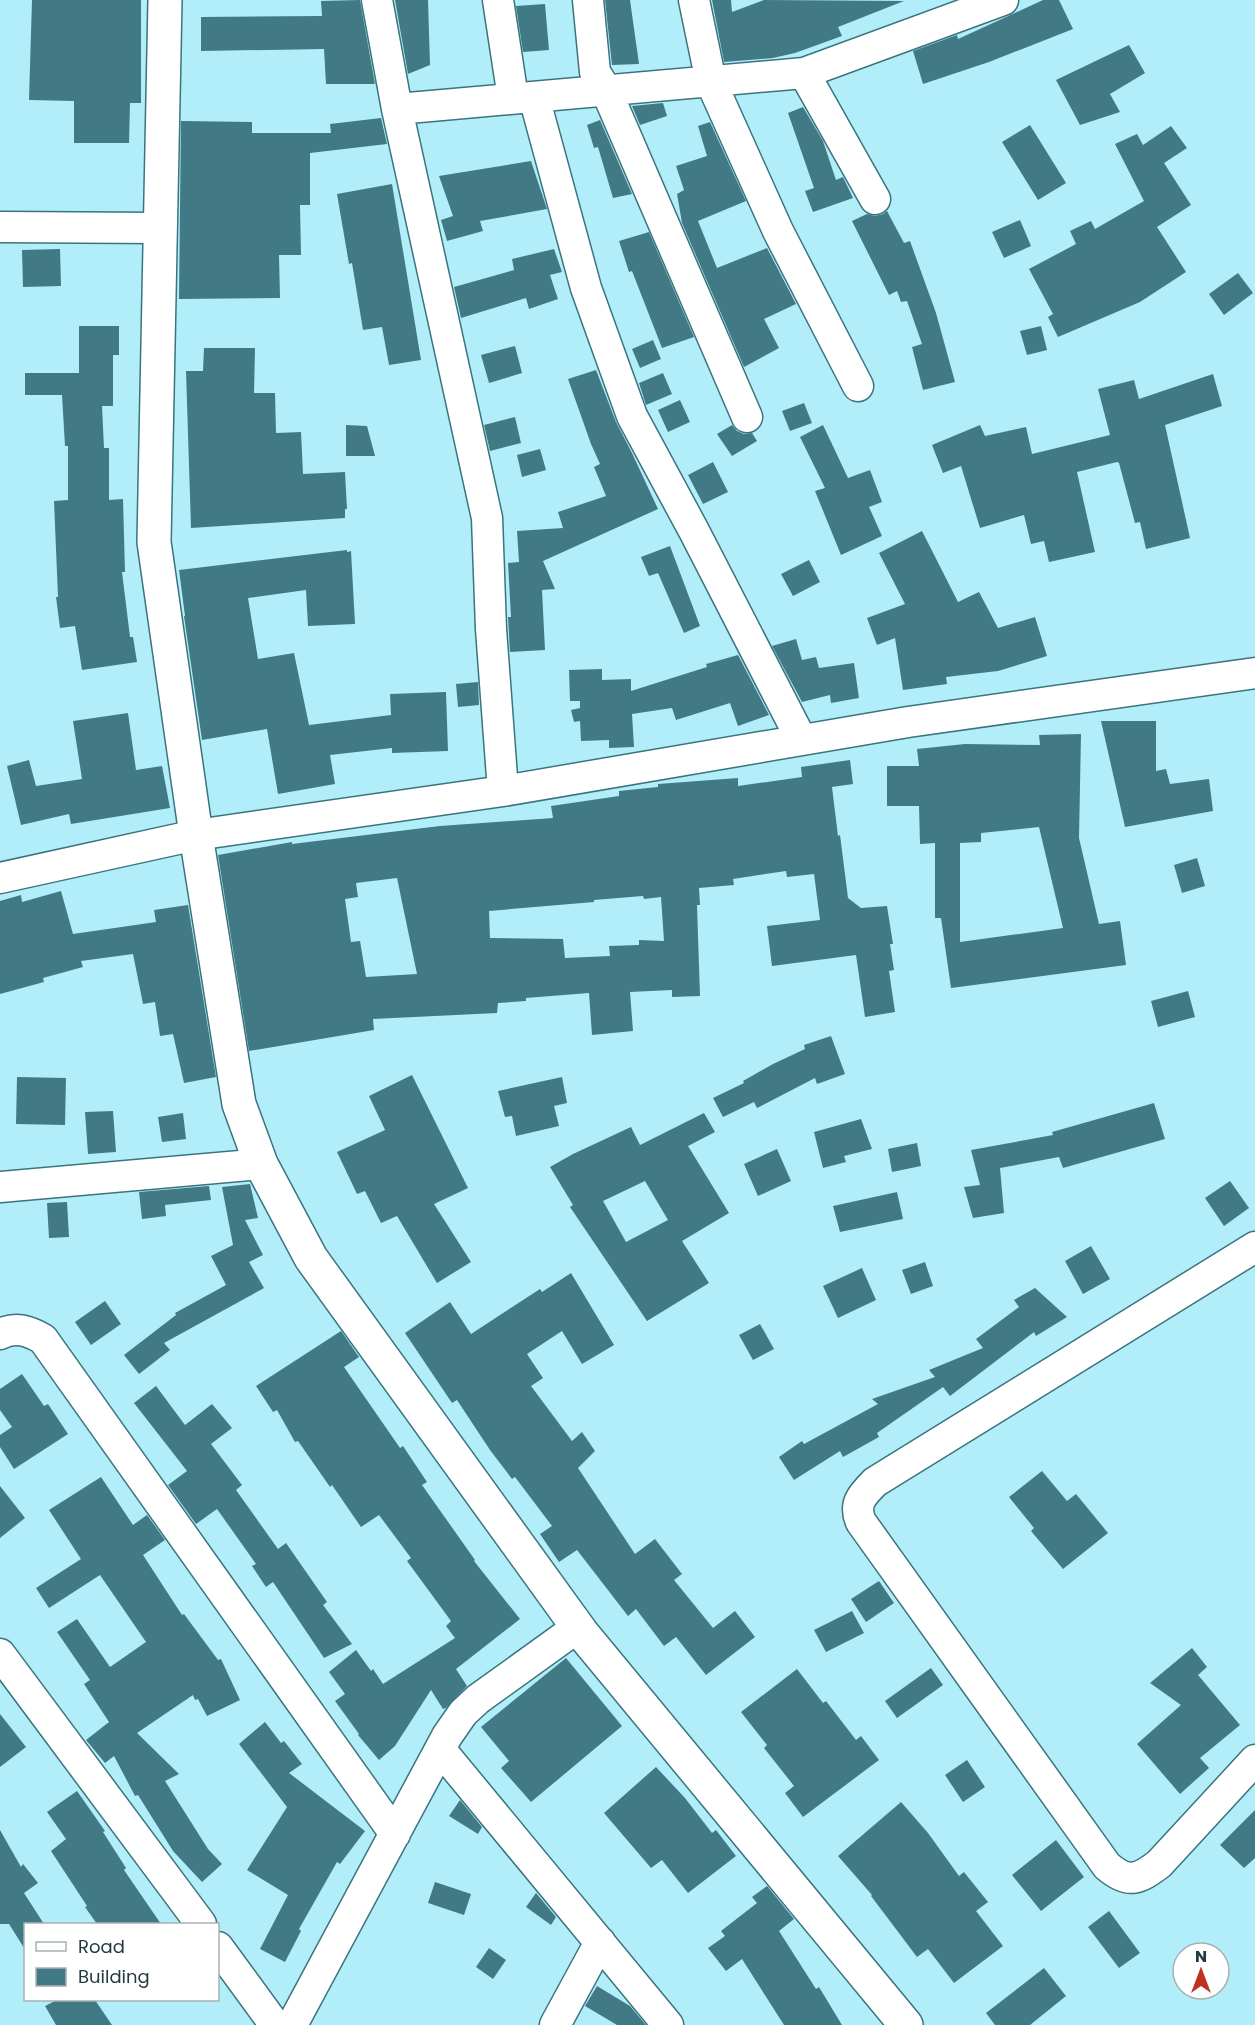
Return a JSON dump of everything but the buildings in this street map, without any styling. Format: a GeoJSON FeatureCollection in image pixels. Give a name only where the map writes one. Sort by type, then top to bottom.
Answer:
{"type":"FeatureCollection","features":[{"type":"Feature","properties":{"kind":"street"},"geometry":{"type":"LineString","coordinates":[[165,0],[154,542],[196,835],[239,1104],[261,1164],[311,1257],[578,1627],[906,2025]]}},
{"type":"Feature","properties":{"kind":"street"},"geometry":{"type":"LineString","coordinates":[[377,0],[397,109],[487,518],[491,629],[503,791]]}},
{"type":"Feature","properties":{"kind":"street"},"geometry":{"type":"LineString","coordinates":[[498,0],[523,97],[586,288],[632,416],[801,739]]}},
{"type":"Feature","properties":{"kind":"street"},"geometry":{"type":"LineString","coordinates":[[588,0],[595,72],[606,90],[747,417]]}},
{"type":"Feature","properties":{"kind":"street"},"geometry":{"type":"LineString","coordinates":[[694,0],[711,82],[778,231],[858,386]]}},
{"type":"Feature","properties":{"kind":"street"},"geometry":{"type":"LineString","coordinates":[[397,109],[804,73],[1003,0]]}},
{"type":"Feature","properties":{"kind":"street"},"geometry":{"type":"LineString","coordinates":[[804,73],[875,199]]}},
{"type":"Feature","properties":{"kind":"street"},"geometry":{"type":"LineString","coordinates":[[0,227],[160,228]]}},
{"type":"Feature","properties":{"kind":"street"},"geometry":{"type":"LineString","coordinates":[[0,878],[196,835],[503,791],[908,722],[1255,673]]}},
{"type":"Feature","properties":{"kind":"street"},"geometry":{"type":"LineString","coordinates":[[0,1187],[261,1164]]}},
{"type":"Feature","properties":{"kind":"street"},"geometry":{"type":"LineString","coordinates":[[1255,1247],[875,1482],[862,1495],[858,1503],[857,1514],[1107,1866],[1120,1876],[1132,1878],[1147,1873],[1159,1863],[1255,1760]]}},
{"type":"Feature","properties":{"kind":"street"},"geometry":{"type":"LineString","coordinates":[[0,1334],[7,1330],[27,1330],[43,1339],[395,1834]]}},
{"type":"Feature","properties":{"kind":"street"},"geometry":{"type":"LineString","coordinates":[[292,2025],[440,1749],[463,1713],[478,1699],[578,1627]]}},
{"type":"Feature","properties":{"kind":"street"},"geometry":{"type":"LineString","coordinates":[[0,1654],[200,1923]]}},
{"type":"Feature","properties":{"kind":"street"},"geometry":{"type":"LineString","coordinates":[[440,1749],[668,2025]]}},
{"type":"Feature","properties":{"kind":"street"},"geometry":{"type":"LineString","coordinates":[[555,2025],[600,1942]]}},
{"type":"Feature","properties":{"kind":"street"},"geometry":{"type":"LineString","coordinates":[[219,1948],[275,2025]]}}]}
